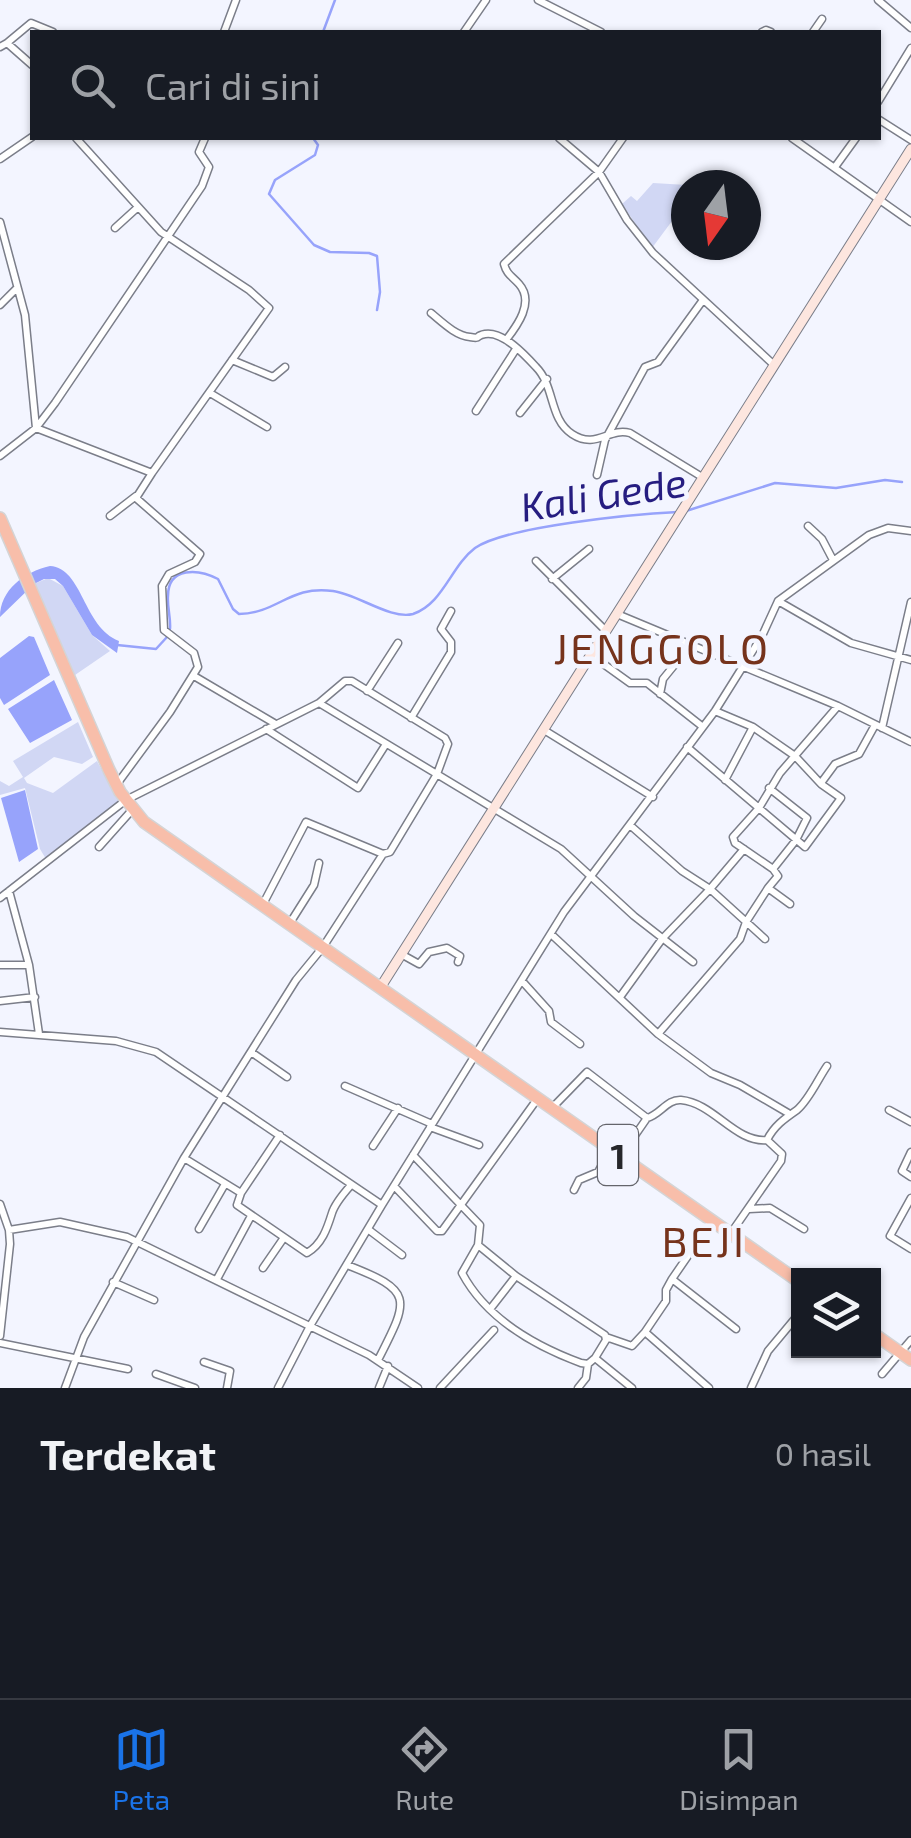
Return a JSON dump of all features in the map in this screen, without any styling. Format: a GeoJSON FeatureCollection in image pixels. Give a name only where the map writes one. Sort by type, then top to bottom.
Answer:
{"type":"FeatureCollection","features":[{"type":"Feature","properties":{"kind":"highway","name":"1"},"geometry":{"type":"LineString","coordinates":[[0,518],[116,785],[144,822],[791,1276]]}},
{"type":"Feature","properties":{"kind":"highway"},"geometry":{"type":"LineString","coordinates":[[881,1339],[906,1357]]}},
{"type":"Feature","properties":{"kind":"main road"},"geometry":{"type":"LineString","coordinates":[[380,988],[911,148]]}},
{"type":"Feature","properties":{"kind":"street"},"geometry":{"type":"LineString","coordinates":[[225,30],[236,0]]}},
{"type":"Feature","properties":{"kind":"street"},"geometry":{"type":"LineString","coordinates":[[465,30],[486,0]]}},
{"type":"Feature","properties":{"kind":"street"},"geometry":{"type":"LineString","coordinates":[[538,0],[597,30]]}},
{"type":"Feature","properties":{"kind":"street"},"geometry":{"type":"LineString","coordinates":[[878,0],[911,28]]}},
{"type":"Feature","properties":{"kind":"street"},"geometry":{"type":"LineString","coordinates":[[815,30],[822,19]]}},
{"type":"Feature","properties":{"kind":"street"},"geometry":{"type":"LineString","coordinates":[[30,64],[4,45],[30,22],[48,30]]}},
{"type":"Feature","properties":{"kind":"street"},"geometry":{"type":"LineString","coordinates":[[881,97],[911,48]]}},
{"type":"Feature","properties":{"kind":"street"},"geometry":{"type":"LineString","coordinates":[[881,121],[911,140]]}},
{"type":"Feature","properties":{"kind":"street"},"geometry":{"type":"LineString","coordinates":[[0,159],[30,137]]}},
{"type":"Feature","properties":{"kind":"street"},"geometry":{"type":"LineString","coordinates":[[78,140],[168,238],[268,305],[268,312],[136,496],[110,516]]}},
{"type":"Feature","properties":{"kind":"street"},"geometry":{"type":"LineString","coordinates":[[0,456],[36,428],[96,347],[168,238],[205,180],[209,167],[199,152],[203,140]]}},
{"type":"Feature","properties":{"kind":"street"},"geometry":{"type":"LineString","coordinates":[[566,140],[599,172],[638,236],[773,364]]}},
{"type":"Feature","properties":{"kind":"street"},"geometry":{"type":"LineString","coordinates":[[506,340],[522,318],[525,296],[504,264],[599,172],[623,140]]}},
{"type":"Feature","properties":{"kind":"street"},"geometry":{"type":"LineString","coordinates":[[795,140],[911,222]]}},
{"type":"Feature","properties":{"kind":"street"},"geometry":{"type":"LineString","coordinates":[[835,168],[855,140]]}},
{"type":"Feature","properties":{"kind":"street"},"geometry":{"type":"LineString","coordinates":[[115,228],[137,208]]}},
{"type":"Feature","properties":{"kind":"street"},"geometry":{"type":"LineString","coordinates":[[0,222],[26,328],[36,428]]}},
{"type":"Feature","properties":{"kind":"street"},"geometry":{"type":"LineString","coordinates":[[0,305],[18,287]]}},
{"type":"Feature","properties":{"kind":"street"},"geometry":{"type":"LineString","coordinates":[[597,475],[604,444],[647,364],[658,362],[703,300]]}},
{"type":"Feature","properties":{"kind":"street"},"geometry":{"type":"LineString","coordinates":[[431,313],[468,337],[490,334],[506,340],[547,379],[558,418],[570,433],[592,440],[619,431],[630,433],[702,477]]}},
{"type":"Feature","properties":{"kind":"street"},"geometry":{"type":"LineString","coordinates":[[476,410],[516,349]]}},
{"type":"Feature","properties":{"kind":"street"},"geometry":{"type":"LineString","coordinates":[[232,360],[267,376],[276,376],[286,368]]}},
{"type":"Feature","properties":{"kind":"street"},"geometry":{"type":"LineString","coordinates":[[520,412],[547,379]]}},
{"type":"Feature","properties":{"kind":"street"},"geometry":{"type":"LineString","coordinates":[[210,393],[266,427]]}},
{"type":"Feature","properties":{"kind":"street"},"geometry":{"type":"LineString","coordinates":[[36,428],[152,473]]}},
{"type":"Feature","properties":{"kind":"street"},"geometry":{"type":"LineString","coordinates":[[116,785],[198,666],[198,656],[169,632],[162,592],[164,581],[177,568],[198,560],[200,554],[136,496]]}},
{"type":"Feature","properties":{"kind":"street"},"geometry":{"type":"LineString","coordinates":[[808,526],[822,539],[832,560]]}},
{"type":"Feature","properties":{"kind":"street"},"geometry":{"type":"LineString","coordinates":[[278,1388],[310,1326],[474,1054],[590,876],[716,711],[762,636],[778,601],[832,560],[881,530],[911,530]]}},
{"type":"Feature","properties":{"kind":"street"},"geometry":{"type":"LineString","coordinates":[[552,579],[589,549]]}},
{"type":"Feature","properties":{"kind":"street"},"geometry":{"type":"LineString","coordinates":[[536,561],[606,631]]}},
{"type":"Feature","properties":{"kind":"street"},"geometry":{"type":"LineString","coordinates":[[778,601],[837,636],[911,660]]}},
{"type":"Feature","properties":{"kind":"street"},"geometry":{"type":"LineString","coordinates":[[821,784],[841,760],[859,754],[878,726],[908,638],[911,602]]}},
{"type":"Feature","properties":{"kind":"street"},"geometry":{"type":"LineString","coordinates":[[411,718],[451,652],[452,642],[442,629],[450,612]]}},
{"type":"Feature","properties":{"kind":"street"},"geometry":{"type":"LineString","coordinates":[[617,614],[838,706],[911,742]]}},
{"type":"Feature","properties":{"kind":"street"},"geometry":{"type":"LineString","coordinates":[[368,690],[398,644]]}},
{"type":"Feature","properties":{"kind":"street"},"geometry":{"type":"LineString","coordinates":[[660,695],[663,679],[690,646]]}},
{"type":"Feature","properties":{"kind":"street"},"geometry":{"type":"LineString","coordinates":[[591,656],[630,683],[647,682],[703,727]]}},
{"type":"Feature","properties":{"kind":"street"},"geometry":{"type":"LineString","coordinates":[[194,676],[275,723]]}},
{"type":"Feature","properties":{"kind":"street"},"geometry":{"type":"LineString","coordinates":[[0,898],[129,805],[275,723],[319,704],[346,681],[352,680],[447,740],[438,774],[390,852],[383,854],[306,822],[262,906]]}},
{"type":"Feature","properties":{"kind":"street"},"geometry":{"type":"LineString","coordinates":[[319,704],[562,850],[693,962]]}},
{"type":"Feature","properties":{"kind":"street"},"geometry":{"type":"LineString","coordinates":[[658,1034],[740,940],[746,922],[778,876],[735,843],[733,837],[838,706]]}},
{"type":"Feature","properties":{"kind":"street"},"geometry":{"type":"LineString","coordinates":[[687,747],[802,847],[806,846],[840,800],[795,756],[752,727],[716,711]]}},
{"type":"Feature","properties":{"kind":"street"},"geometry":{"type":"LineString","coordinates":[[726,780],[752,727]]}},
{"type":"Feature","properties":{"kind":"street"},"geometry":{"type":"LineString","coordinates":[[266,728],[358,788],[386,744]]}},
{"type":"Feature","properties":{"kind":"street"},"geometry":{"type":"LineString","coordinates":[[544,730],[653,797]]}},
{"type":"Feature","properties":{"kind":"street"},"geometry":{"type":"LineString","coordinates":[[769,788],[806,816],[796,840],[773,869]]}},
{"type":"Feature","properties":{"kind":"street"},"geometry":{"type":"LineString","coordinates":[[99,846],[129,805]]}},
{"type":"Feature","properties":{"kind":"street"},"geometry":{"type":"LineString","coordinates":[[630,826],[766,938]]}},
{"type":"Feature","properties":{"kind":"street"},"geometry":{"type":"LineString","coordinates":[[620,996],[662,939],[744,849]]}},
{"type":"Feature","properties":{"kind":"street"},"geometry":{"type":"LineString","coordinates":[[65,1388],[114,1282],[184,1158],[296,980],[323,947],[383,854]]}},
{"type":"Feature","properties":{"kind":"street"},"geometry":{"type":"LineString","coordinates":[[289,924],[314,885],[319,863]]}},
{"type":"Feature","properties":{"kind":"street"},"geometry":{"type":"LineString","coordinates":[[768,888],[790,904]]}},
{"type":"Feature","properties":{"kind":"street"},"geometry":{"type":"LineString","coordinates":[[9,891],[40,1034]]}},
{"type":"Feature","properties":{"kind":"street"},"geometry":{"type":"LineString","coordinates":[[551,934],[658,1034],[711,1073],[788,1113]]}},
{"type":"Feature","properties":{"kind":"street"},"geometry":{"type":"LineString","coordinates":[[402,954],[420,964],[429,952],[447,948],[460,956],[458,962]]}},
{"type":"Feature","properties":{"kind":"street"},"geometry":{"type":"LineString","coordinates":[[0,964],[28,965]]}},
{"type":"Feature","properties":{"kind":"street"},"geometry":{"type":"LineString","coordinates":[[522,981],[549,1010],[552,1022],[580,1044]]}},
{"type":"Feature","properties":{"kind":"street"},"geometry":{"type":"LineString","coordinates":[[0,1000],[34,997]]}},
{"type":"Feature","properties":{"kind":"street"},"geometry":{"type":"LineString","coordinates":[[0,1032],[116,1041],[146,1048],[224,1096],[382,1205]]}},
{"type":"Feature","properties":{"kind":"street"},"geometry":{"type":"LineString","coordinates":[[251,1052],[286,1077]]}},
{"type":"Feature","properties":{"kind":"street"},"geometry":{"type":"LineString","coordinates":[[767,1140],[788,1113],[796,1110],[826,1066]]}},
{"type":"Feature","properties":{"kind":"street"},"geometry":{"type":"LineString","coordinates":[[552,1108],[588,1072],[646,1118]]}},
{"type":"Feature","properties":{"kind":"street"},"geometry":{"type":"LineString","coordinates":[[345,1086],[479,1145]]}},
{"type":"Feature","properties":{"kind":"street"},"geometry":{"type":"LineString","coordinates":[[394,1186],[440,1232],[538,1098]]}},
{"type":"Feature","properties":{"kind":"street"},"geometry":{"type":"LineString","coordinates":[[574,1190],[580,1180],[596,1174],[646,1118],[655,1116],[674,1100],[706,1108],[752,1140],[767,1140]]}},
{"type":"Feature","properties":{"kind":"street"},"geometry":{"type":"LineString","coordinates":[[373,1146],[398,1108]]}},
{"type":"Feature","properties":{"kind":"street"},"geometry":{"type":"LineString","coordinates":[[889,1110],[911,1122]]}},
{"type":"Feature","properties":{"kind":"street"},"geometry":{"type":"LineString","coordinates":[[280,1135],[236,1204],[283,1239],[310,1253],[326,1232],[332,1210],[350,1185]]}},
{"type":"Feature","properties":{"kind":"street"},"geometry":{"type":"LineString","coordinates":[[730,1234],[782,1158],[767,1140]]}},
{"type":"Feature","properties":{"kind":"street"},"geometry":{"type":"LineString","coordinates":[[911,1152],[902,1170],[911,1178]]}},
{"type":"Feature","properties":{"kind":"street"},"geometry":{"type":"LineString","coordinates":[[413,1155],[480,1225],[478,1245],[462,1272],[491,1308],[535,1345],[588,1364]]}},
{"type":"Feature","properties":{"kind":"street"},"geometry":{"type":"LineString","coordinates":[[184,1158],[240,1194]]}},
{"type":"Feature","properties":{"kind":"street"},"geometry":{"type":"LineString","coordinates":[[200,1229],[225,1184]]}},
{"type":"Feature","properties":{"kind":"street"},"geometry":{"type":"LineString","coordinates":[[911,1198],[890,1236],[911,1249]]}},
{"type":"Feature","properties":{"kind":"street"},"geometry":{"type":"LineString","coordinates":[[0,1204],[6,1229],[0,1340],[128,1369]]}},
{"type":"Feature","properties":{"kind":"street"},"geometry":{"type":"LineString","coordinates":[[749,1209],[770,1208],[804,1229]]}},
{"type":"Feature","properties":{"kind":"street"},"geometry":{"type":"LineString","coordinates":[[218,1279],[251,1216]]}},
{"type":"Feature","properties":{"kind":"street"},"geometry":{"type":"LineString","coordinates":[[478,1245],[606,1337],[630,1346],[666,1301],[672,1279],[712,1221]]}},
{"type":"Feature","properties":{"kind":"street"},"geometry":{"type":"LineString","coordinates":[[6,1229],[60,1222],[117,1234],[218,1279],[244,1296],[378,1360],[418,1388]]}},
{"type":"Feature","properties":{"kind":"street"},"geometry":{"type":"LineString","coordinates":[[368,1230],[402,1256]]}},
{"type":"Feature","properties":{"kind":"street"},"geometry":{"type":"LineString","coordinates":[[263,1268],[283,1239]]}},
{"type":"Feature","properties":{"kind":"street"},"geometry":{"type":"LineString","coordinates":[[347,1266],[380,1278],[400,1294],[400,1317],[378,1360]]}},
{"type":"Feature","properties":{"kind":"street"},"geometry":{"type":"LineString","coordinates":[[491,1308],[516,1276]]}},
{"type":"Feature","properties":{"kind":"street"},"geometry":{"type":"LineString","coordinates":[[672,1279],[736,1329]]}},
{"type":"Feature","properties":{"kind":"street"},"geometry":{"type":"LineString","coordinates":[[114,1282],[154,1300]]}},
{"type":"Feature","properties":{"kind":"street"},"geometry":{"type":"LineString","coordinates":[[750,1388],[768,1352],[791,1324]]}},
{"type":"Feature","properties":{"kind":"street"},"geometry":{"type":"LineString","coordinates":[[440,1388],[494,1330]]}},
{"type":"Feature","properties":{"kind":"street"},"geometry":{"type":"LineString","coordinates":[[644,1332],[709,1388]]}},
{"type":"Feature","properties":{"kind":"street"},"geometry":{"type":"LineString","coordinates":[[578,1388],[606,1337]]}},
{"type":"Feature","properties":{"kind":"street"},"geometry":{"type":"LineString","coordinates":[[882,1374],[906,1357],[911,1340]]}},
{"type":"Feature","properties":{"kind":"street"},"geometry":{"type":"LineString","coordinates":[[595,1358],[632,1388]]}},
{"type":"Feature","properties":{"kind":"street"},"geometry":{"type":"LineString","coordinates":[[204,1362],[231,1372],[227,1388]]}},
{"type":"Feature","properties":{"kind":"street"},"geometry":{"type":"LineString","coordinates":[[379,1388],[388,1366]]}},
{"type":"Feature","properties":{"kind":"street"},"geometry":{"type":"LineString","coordinates":[[156,1374],[195,1388]]}},
{"type":"Feature","properties":{"kind":"shaded area"},"geometry":{"type":"Polygon","coordinates":[[[653,183],[671,184],[671,222],[652,248],[622,204],[631,196],[637,201],[653,183]]]}},
{"type":"Feature","properties":{"kind":"shaded area"},"geometry":{"type":"Polygon","coordinates":[[[48,578],[63,586],[92,635],[110,651],[75,675],[34,584],[48,578]]]}},
{"type":"Feature","properties":{"kind":"shaded area"},"geometry":{"type":"Polygon","coordinates":[[[78,722],[93,757],[82,764],[54,757],[24,778],[27,783],[53,793],[97,761],[119,802],[46,859],[25,788],[0,795],[0,781],[9,786],[23,777],[13,761],[78,722]]]}},
{"type":"Feature","properties":{"kind":"water"},"geometry":{"type":"Polygon","coordinates":[[[50,566],[70,577],[98,624],[119,641],[117,653],[92,635],[55,579],[34,584],[0,617],[4,598],[15,584],[50,566]]]}},
{"type":"Feature","properties":{"kind":"water"},"geometry":{"type":"Polygon","coordinates":[[[29,636],[34,637],[50,675],[4,705],[0,698],[0,658],[29,636]]]}},
{"type":"Feature","properties":{"kind":"water"},"geometry":{"type":"Polygon","coordinates":[[[54,680],[72,720],[30,743],[8,709],[54,680]]]}},
{"type":"Feature","properties":{"kind":"water"},"geometry":{"type":"Polygon","coordinates":[[[25,790],[38,849],[19,862],[1,798],[25,790]]]}},
{"type":"Feature","properties":{"kind":"waterway"},"geometry":{"type":"LineString","coordinates":[[324,30],[335,0]]}},
{"type":"Feature","properties":{"kind":"waterway"},"geometry":{"type":"LineString","coordinates":[[314,140],[318,145],[315,155],[275,180],[269,194],[314,245],[330,252],[377,256],[377,310]]}},
{"type":"Feature","properties":{"kind":"waterway","name":"Kali Gede"},"geometry":{"type":"LineString","coordinates":[[686,511],[775,483],[836,488],[885,480],[902,482]]}},
{"type":"Feature","properties":{"kind":"waterway","name":"Kali Gede"},"geometry":{"type":"LineString","coordinates":[[170,629],[169,586],[186,572],[218,579],[239,614],[318,590],[342,593],[395,613],[413,614],[432,602],[475,548],[491,540],[573,522],[678,512]]}},
{"type":"Feature","properties":{"kind":"waterway","name":"Kali Gede"},"geometry":{"type":"LineString","coordinates":[[117,645],[156,649],[167,637]]}},
{"type":"Feature","properties":{"kind":"district","name":"JENGGOLO"},"geometry":{"type":"Point","coordinates":[662,647]}},
{"type":"Feature","properties":{"kind":"district","name":"BEJI"},"geometry":{"type":"Point","coordinates":[704,1240]}}]}
